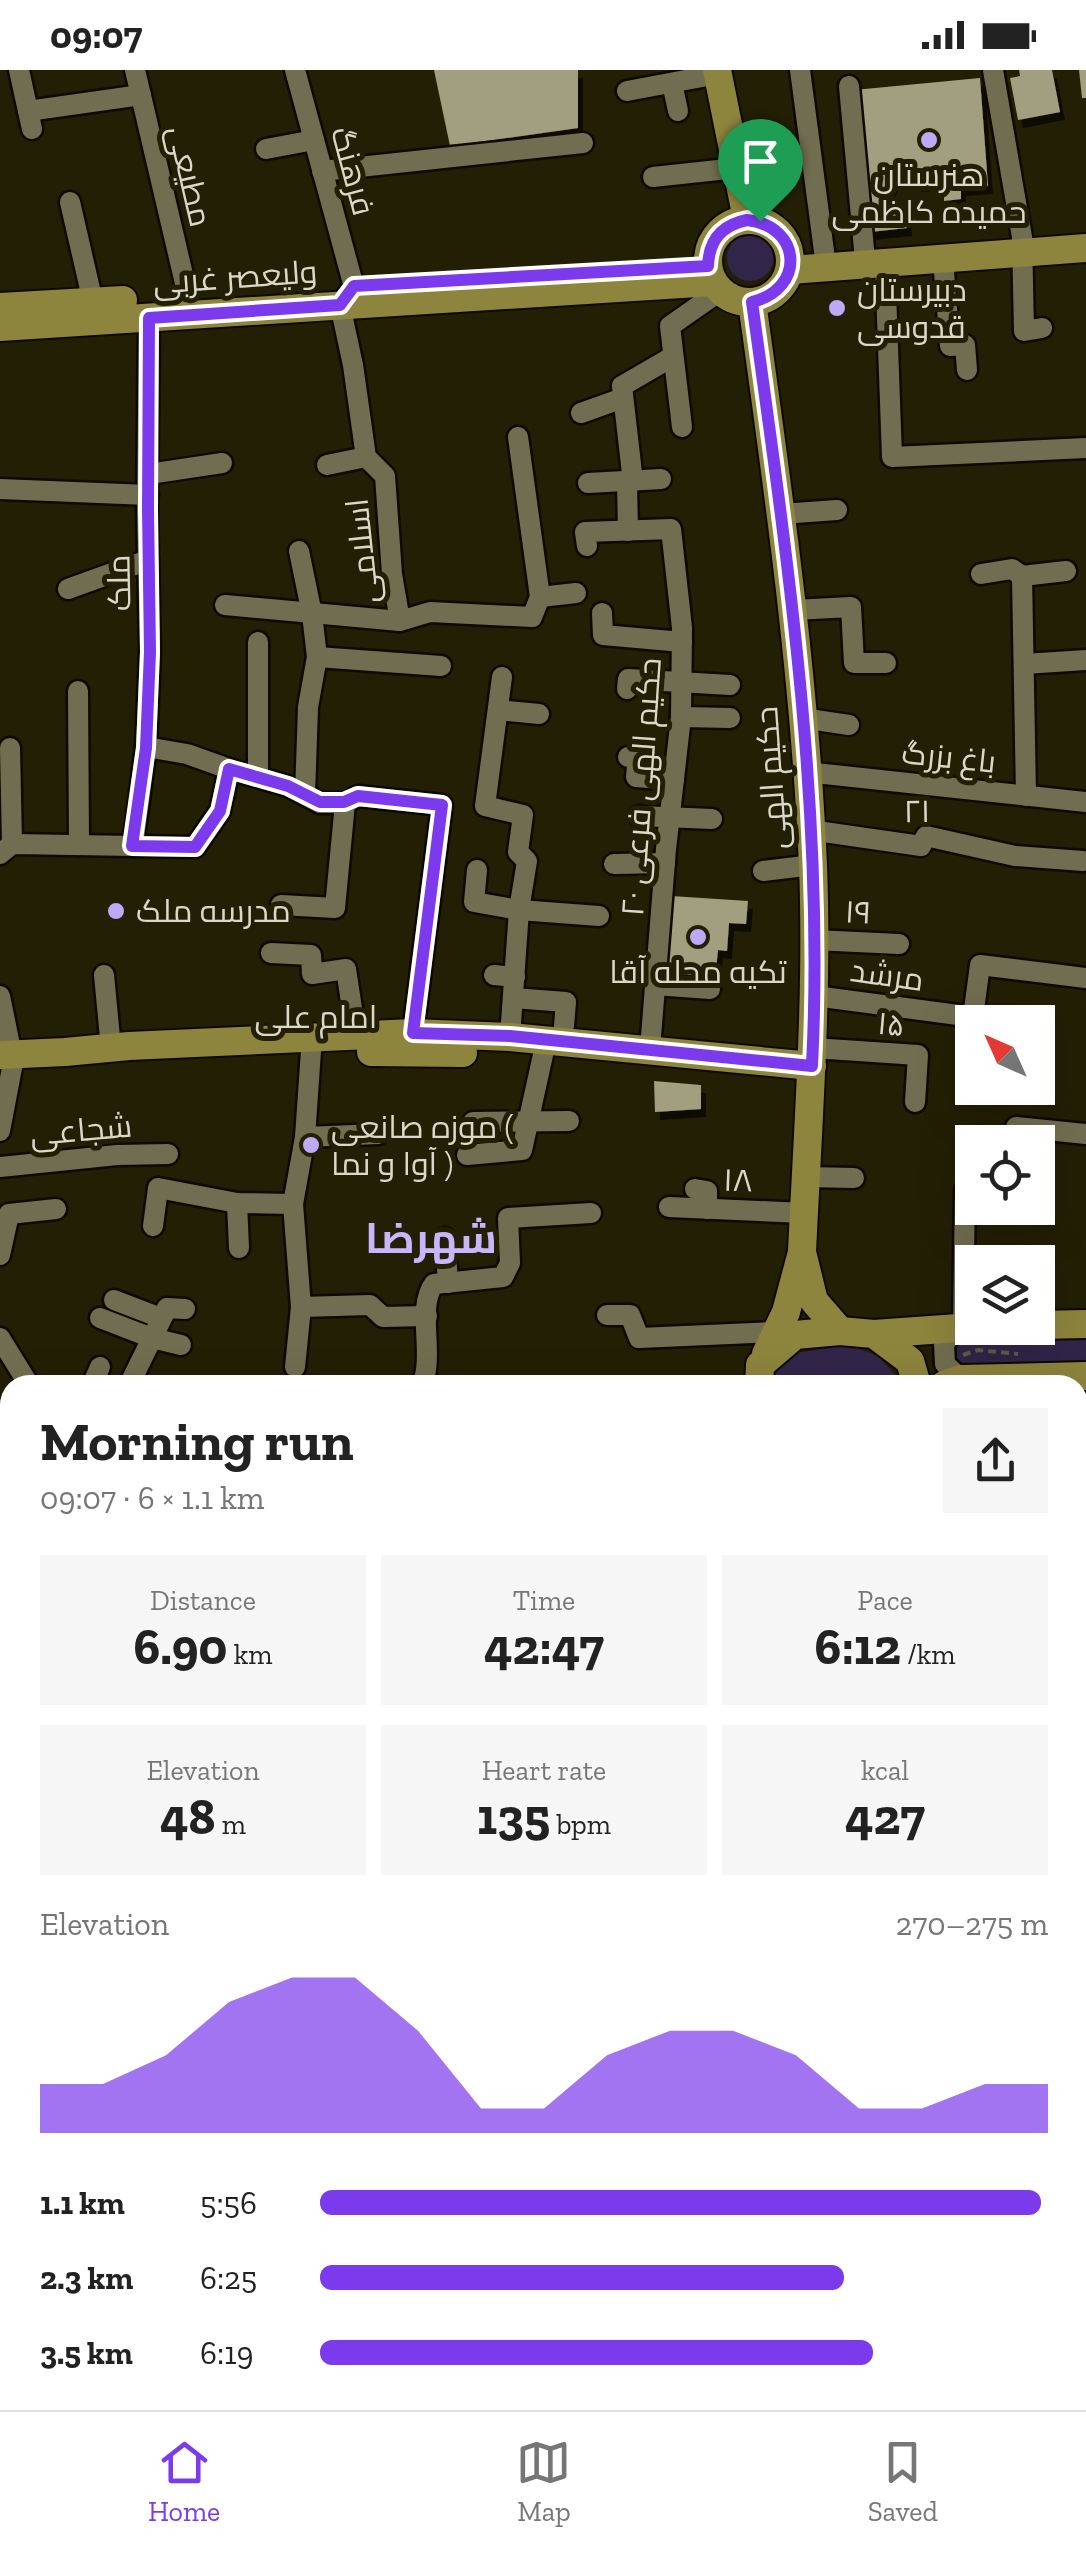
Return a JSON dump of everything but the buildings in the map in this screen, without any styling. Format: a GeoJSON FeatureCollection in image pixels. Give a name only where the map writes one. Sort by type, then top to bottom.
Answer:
{"type":"FeatureCollection","features":[{"type":"Feature","properties":{"kind":"main road"},"geometry":{"type":"LineString","coordinates":[[717,72],[747,220]]}},
{"type":"Feature","properties":{"kind":"main road"},"geometry":{"type":"LineString","coordinates":[[760,221],[773,226],[782,236],[790,262],[784,282],[765,299],[752,302],[730,298],[714,279],[712,244],[726,226],[760,221]]}},
{"type":"Feature","properties":{"kind":"main road"},"geometry":{"type":"LineString","coordinates":[[790,262],[824,251],[943,259],[1086,231]]}},
{"type":"Feature","properties":{"kind":"main road"},"geometry":{"type":"LineString","coordinates":[[790,262],[1021,245],[1086,248]]}},
{"type":"Feature","properties":{"kind":"main road","name":"ولیعصر غربی"},"geometry":{"type":"LineString","coordinates":[[0,307],[188,296],[347,296],[714,279]]}},
{"type":"Feature","properties":{"kind":"main road","name":"ولیعصر غربی"},"geometry":{"type":"LineString","coordinates":[[0,327],[149,318],[347,296]]}},
{"type":"Feature","properties":{"kind":"main road","name":"حکیم الهی"},"geometry":{"type":"LineString","coordinates":[[752,302],[794,610],[813,866],[815,996],[802,1252]]}},
{"type":"Feature","properties":{"kind":"main road"},"geometry":{"type":"LineString","coordinates":[[6,1062],[64,1042],[413,1033],[510,1036],[812,1065]]}},
{"type":"Feature","properties":{"kind":"main road","name":"امام علی"},"geometry":{"type":"LineString","coordinates":[[6,1062],[311,1051],[542,1054],[812,1065]]}},
{"type":"Feature","properties":{"kind":"main road"},"geometry":{"type":"LineString","coordinates":[[802,1252],[814,1301],[840,1331]]}},
{"type":"Feature","properties":{"kind":"main road"},"geometry":{"type":"LineString","coordinates":[[760,1375],[786,1312],[802,1252]]}},
{"type":"Feature","properties":{"kind":"main road"},"geometry":{"type":"LineString","coordinates":[[1055,1325],[1086,1324]]}},
{"type":"Feature","properties":{"kind":"main road"},"geometry":{"type":"LineString","coordinates":[[760,1375],[794,1335],[955,1328]]}},
{"type":"Feature","properties":{"kind":"main road"},"geometry":{"type":"LineString","coordinates":[[874,1334],[910,1362],[914,1375]]}},
{"type":"Feature","properties":{"kind":"street"},"geometry":{"type":"LineString","coordinates":[[20,70],[30,120],[140,95]]}},
{"type":"Feature","properties":{"kind":"street","name":"مطیعی"},"geometry":{"type":"LineString","coordinates":[[135,70],[188,296]]}},
{"type":"Feature","properties":{"kind":"street"},"geometry":{"type":"LineString","coordinates":[[800,70],[824,251]]}},
{"type":"Feature","properties":{"kind":"street"},"geometry":{"type":"LineString","coordinates":[[993,70],[1021,245],[1024,330],[1042,328]]}},
{"type":"Feature","properties":{"kind":"street","name":"فرهنگ"},"geometry":{"type":"LineString","coordinates":[[301,71],[347,296]]}},
{"type":"Feature","properties":{"kind":"street"},"geometry":{"type":"LineString","coordinates":[[627,91],[717,72]]}},
{"type":"Feature","properties":{"kind":"street"},"geometry":{"type":"LineString","coordinates":[[672,82],[678,111]]}},
{"type":"Feature","properties":{"kind":"street"},"geometry":{"type":"LineString","coordinates":[[849,86],[874,256],[892,457],[1086,448]]}},
{"type":"Feature","properties":{"kind":"street"},"geometry":{"type":"LineString","coordinates":[[266,149],[314,140]]}},
{"type":"Feature","properties":{"kind":"street"},"geometry":{"type":"LineString","coordinates":[[322,171],[583,143]]}},
{"type":"Feature","properties":{"kind":"street"},"geometry":{"type":"LineString","coordinates":[[654,178],[736,168]]}},
{"type":"Feature","properties":{"kind":"street"},"geometry":{"type":"LineString","coordinates":[[70,202],[93,302]]}},
{"type":"Feature","properties":{"kind":"street"},"geometry":{"type":"LineString","coordinates":[[943,259],[950,346],[965,346],[967,370]]}},
{"type":"Feature","properties":{"kind":"street"},"geometry":{"type":"LineString","coordinates":[[682,427],[670,326],[714,279]]}},
{"type":"Feature","properties":{"kind":"street","name":"اسلامی"},"geometry":{"type":"LineString","coordinates":[[347,296],[352,366],[366,458],[385,476],[392,574],[400,622]]}},
{"type":"Feature","properties":{"kind":"street","name":"ملک"},"geometry":{"type":"LineString","coordinates":[[132,846],[146,748],[150,652],[149,318]]}},
{"type":"Feature","properties":{"kind":"street"},"geometry":{"type":"LineString","coordinates":[[587,546],[585,532],[628,530],[627,483],[632,473],[622,386],[672,357]]}},
{"type":"Feature","properties":{"kind":"street"},"geometry":{"type":"LineString","coordinates":[[581,413],[623,398]]}},
{"type":"Feature","properties":{"kind":"street"},"geometry":{"type":"LineString","coordinates":[[225,604],[400,622],[430,612],[532,617],[540,597],[518,437]]}},
{"type":"Feature","properties":{"kind":"street"},"geometry":{"type":"LineString","coordinates":[[327,465],[366,458]]}},
{"type":"Feature","properties":{"kind":"street"},"geometry":{"type":"LineString","coordinates":[[0,489],[148,485],[222,463]]}},
{"type":"Feature","properties":{"kind":"street"},"geometry":{"type":"LineString","coordinates":[[588,483],[661,480]]}},
{"type":"Feature","properties":{"kind":"street"},"geometry":{"type":"LineString","coordinates":[[781,514],[837,510]]}},
{"type":"Feature","properties":{"kind":"street","name":"حکیم الهی فرعی ۲۰"},"geometry":{"type":"LineString","coordinates":[[628,530],[671,530],[682,642],[681,716],[650,1050]]}},
{"type":"Feature","properties":{"kind":"street"},"geometry":{"type":"LineString","coordinates":[[299,551],[317,657],[308,707],[305,795]]}},
{"type":"Feature","properties":{"kind":"street"},"geometry":{"type":"LineString","coordinates":[[68,589],[148,560]]}},
{"type":"Feature","properties":{"kind":"street"},"geometry":{"type":"LineString","coordinates":[[981,574],[1012,569],[1022,576],[1066,572]]}},
{"type":"Feature","properties":{"kind":"street"},"geometry":{"type":"LineString","coordinates":[[1022,576],[1026,796]]}},
{"type":"Feature","properties":{"kind":"street"},"geometry":{"type":"LineString","coordinates":[[540,597],[576,593]]}},
{"type":"Feature","properties":{"kind":"street"},"geometry":{"type":"LineString","coordinates":[[794,610],[851,607],[854,663],[886,662]]}},
{"type":"Feature","properties":{"kind":"street"},"geometry":{"type":"LineString","coordinates":[[602,613],[603,635],[682,642]]}},
{"type":"Feature","properties":{"kind":"street"},"geometry":{"type":"LineString","coordinates":[[258,642],[258,777]]}},
{"type":"Feature","properties":{"kind":"street"},"geometry":{"type":"LineString","coordinates":[[317,657],[441,666]]}},
{"type":"Feature","properties":{"kind":"street"},"geometry":{"type":"LineString","coordinates":[[1024,664],[1086,660]]}},
{"type":"Feature","properties":{"kind":"street"},"geometry":{"type":"LineString","coordinates":[[502,677],[486,806],[523,815],[518,852],[527,861],[507,983],[510,1036]]}},
{"type":"Feature","properties":{"kind":"street"},"geometry":{"type":"LineString","coordinates":[[627,689],[628,679],[730,686]]}},
{"type":"Feature","properties":{"kind":"street"},"geometry":{"type":"LineString","coordinates":[[78,691],[79,846]]}},
{"type":"Feature","properties":{"kind":"street"},"geometry":{"type":"LineString","coordinates":[[498,710],[539,714]]}},
{"type":"Feature","properties":{"kind":"street"},"geometry":{"type":"LineString","coordinates":[[681,716],[730,718]]}},
{"type":"Feature","properties":{"kind":"street"},"geometry":{"type":"LineString","coordinates":[[802,718],[848,725]]}},
{"type":"Feature","properties":{"kind":"street"},"geometry":{"type":"LineString","coordinates":[[10,748],[6,849],[195,847],[220,811],[229,769]]}},
{"type":"Feature","properties":{"kind":"street"},"geometry":{"type":"LineString","coordinates":[[146,748],[187,754],[288,786],[320,802],[344,802],[358,796],[442,805],[413,1033]]}},
{"type":"Feature","properties":{"kind":"street"},"geometry":{"type":"LineString","coordinates":[[628,757],[638,757],[636,778],[674,780]]}},
{"type":"Feature","properties":{"kind":"street","name":"باغ بزرگ"},"geometry":{"type":"LineString","coordinates":[[806,772],[1086,802]]}},
{"type":"Feature","properties":{"kind":"street"},"geometry":{"type":"LineString","coordinates":[[281,905],[335,908],[344,802]]}},
{"type":"Feature","properties":{"kind":"street"},"geometry":{"type":"LineString","coordinates":[[639,816],[712,819]]}},
{"type":"Feature","properties":{"kind":"street","name":"۲۱"},"geometry":{"type":"LineString","coordinates":[[810,830],[921,846],[926,836],[1015,856],[1084,862]]}},
{"type":"Feature","properties":{"kind":"street"},"geometry":{"type":"LineString","coordinates":[[614,864],[665,863]]}},
{"type":"Feature","properties":{"kind":"street"},"geometry":{"type":"LineString","coordinates":[[763,871],[813,866]]}},
{"type":"Feature","properties":{"kind":"street"},"geometry":{"type":"LineString","coordinates":[[477,870],[474,902],[599,916]]}},
{"type":"Feature","properties":{"kind":"street","name":"۱۹"},"geometry":{"type":"LineString","coordinates":[[814,940],[899,944]]}},
{"type":"Feature","properties":{"kind":"street"},"geometry":{"type":"LineString","coordinates":[[271,953],[311,955],[312,974],[346,969],[356,1035]]}},
{"type":"Feature","properties":{"kind":"street","name":"مرشد"},"geometry":{"type":"LineString","coordinates":[[815,996],[973,1017],[980,965],[1086,978]]}},
{"type":"Feature","properties":{"kind":"street"},"geometry":{"type":"LineString","coordinates":[[104,975],[122,1040]]}},
{"type":"Feature","properties":{"kind":"street"},"geometry":{"type":"LineString","coordinates":[[507,983],[566,1002],[564,1026]]}},
{"type":"Feature","properties":{"kind":"street"},"geometry":{"type":"LineString","coordinates":[[656,985],[710,989]]}},
{"type":"Feature","properties":{"kind":"street"},"geometry":{"type":"LineString","coordinates":[[0,996],[6,1062],[0,1131]]}},
{"type":"Feature","properties":{"kind":"street"},"geometry":{"type":"LineString","coordinates":[[295,1367],[301,1307],[292,1204],[306,1137],[311,1051]]}},
{"type":"Feature","properties":{"kind":"street"},"geometry":{"type":"LineString","coordinates":[[467,1155],[522,1150],[542,1054]]}},
{"type":"Feature","properties":{"kind":"street","name":"۱۵"},"geometry":{"type":"LineString","coordinates":[[812,1065],[918,1056],[915,1102]]}},
{"type":"Feature","properties":{"kind":"street"},"geometry":{"type":"LineString","coordinates":[[473,1122],[569,1121]]}},
{"type":"Feature","properties":{"kind":"street"},"geometry":{"type":"LineString","coordinates":[[1055,1131],[1086,1134]]}},
{"type":"Feature","properties":{"kind":"street"},"geometry":{"type":"LineString","coordinates":[[306,1137],[378,1134]]}},
{"type":"Feature","properties":{"kind":"street","name":"شجاعی"},"geometry":{"type":"LineString","coordinates":[[0,1168],[117,1155],[168,1154]]}},
{"type":"Feature","properties":{"kind":"street"},"geometry":{"type":"LineString","coordinates":[[806,1177],[854,1178]]}},
{"type":"Feature","properties":{"kind":"street"},"geometry":{"type":"LineString","coordinates":[[152,1226],[158,1188],[236,1203],[292,1204]]}},
{"type":"Feature","properties":{"kind":"street"},"geometry":{"type":"LineString","coordinates":[[695,1188],[707,1191],[707,1209]]}},
{"type":"Feature","properties":{"kind":"street"},"geometry":{"type":"LineString","coordinates":[[236,1203],[239,1248]]}},
{"type":"Feature","properties":{"kind":"street","name":"۱۸"},"geometry":{"type":"LineString","coordinates":[[668,1207],[804,1213]]}},
{"type":"Feature","properties":{"kind":"street"},"geometry":{"type":"LineString","coordinates":[[0,1256],[9,1214],[56,1208]]}},
{"type":"Feature","properties":{"kind":"street"},"geometry":{"type":"LineString","coordinates":[[426,1375],[426,1294],[434,1284],[503,1276],[510,1263],[508,1218],[591,1213]]}},
{"type":"Feature","properties":{"kind":"street"},"geometry":{"type":"LineString","coordinates":[[445,1238],[448,1283]]}},
{"type":"Feature","properties":{"kind":"street"},"geometry":{"type":"LineString","coordinates":[[114,1300],[162,1318]]}},
{"type":"Feature","properties":{"kind":"street"},"geometry":{"type":"LineString","coordinates":[[301,1307],[370,1305],[382,1316],[427,1316]]}},
{"type":"Feature","properties":{"kind":"street"},"geometry":{"type":"LineString","coordinates":[[134,1375],[166,1308],[186,1310]]}},
{"type":"Feature","properties":{"kind":"street"},"geometry":{"type":"LineString","coordinates":[[607,1315],[630,1314],[639,1338],[776,1332]]}},
{"type":"Feature","properties":{"kind":"street"},"geometry":{"type":"LineString","coordinates":[[100,1318],[181,1345]]}},
{"type":"Feature","properties":{"kind":"street"},"geometry":{"type":"LineString","coordinates":[[950,1375],[944,1344],[955,1335]]}},
{"type":"Feature","properties":{"kind":"street"},"geometry":{"type":"LineString","coordinates":[[0,1338],[23,1375]]}},
{"type":"Feature","properties":{"kind":"path"},"geometry":{"type":"LineString","coordinates":[[955,1375],[962,1355],[978,1350],[1018,1354]]}},
{"type":"Feature","properties":{"kind":"shaded area"},"geometry":{"type":"Polygon","coordinates":[[[750,235],[766,242],[773,258],[766,274],[750,281],[734,274],[727,258],[734,242],[750,235]]]}},
{"type":"Feature","properties":{"kind":"shaded area"},"geometry":{"type":"Polygon","coordinates":[[[1055,1339],[1086,1339],[1086,1364],[957,1369],[952,1352],[958,1345],[1055,1345],[1055,1339]]]}},
{"type":"Feature","properties":{"kind":"shaded area"},"geometry":{"type":"Polygon","coordinates":[[[847,1345],[878,1356],[895,1375],[774,1375],[789,1354],[847,1345]]]}},
{"type":"Feature","properties":{"kind":"place","name":"هنرستان حمیده کاظمی"},"geometry":{"type":"Point","coordinates":[929,140]}},
{"type":"Feature","properties":{"kind":"place","name":"دبیرستان قدوسی"},"geometry":{"type":"Point","coordinates":[837,308]}},
{"type":"Feature","properties":{"kind":"place","name":"مدرسه ملک"},"geometry":{"type":"Point","coordinates":[116,911]}},
{"type":"Feature","properties":{"kind":"place","name":"تکیه محله آقا"},"geometry":{"type":"Point","coordinates":[698,937]}},
{"type":"Feature","properties":{"kind":"place","name":"موزه صانعی ( آوا و نما )"},"geometry":{"type":"Point","coordinates":[311,1145]}},
{"type":"Feature","properties":{"kind":"district","name":"شهرضا"},"geometry":{"type":"Point","coordinates":[431,1238]}},
{"type":"Feature","properties":{"kind":"route"},"geometry":{"type":"LineString","coordinates":[[760,221],[773,226],[790,253],[790,270],[784,282],[765,299],[752,302],[792,597],[802,718],[813,866],[812,1066],[510,1036],[413,1033],[442,805],[358,796],[344,802],[320,802],[288,786],[229,769],[220,811],[195,847],[132,846],[146,748],[150,652],[149,318],[340,305],[354,286],[708,266],[712,244],[726,226],[760,221]]}}]}
